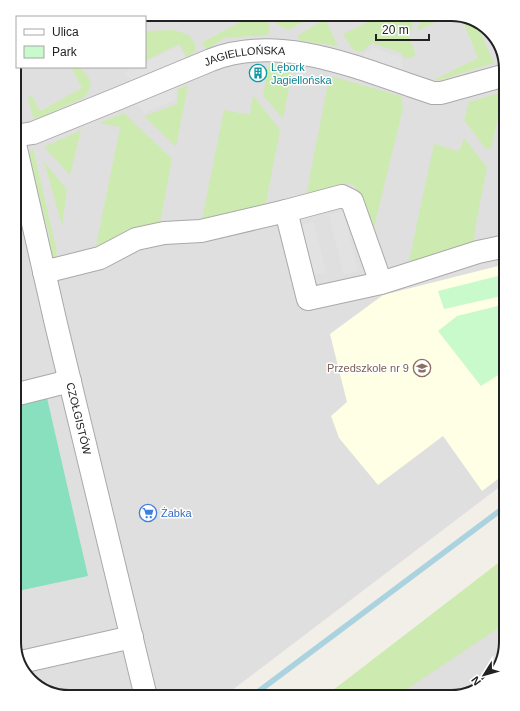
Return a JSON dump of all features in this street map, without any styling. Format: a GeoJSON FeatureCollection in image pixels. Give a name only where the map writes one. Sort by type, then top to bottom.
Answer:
{"type":"FeatureCollection","features":[{"type":"Feature","properties":{"kind":"street","name":"JAGIELLOŃSKA"},"geometry":{"type":"LineString","coordinates":[[21,135],[33,133],[117,100],[226,54],[239,52],[257,50],[297,52],[347,64],[433,94],[499,77]]}},
{"type":"Feature","properties":{"kind":"street","name":"CZOŁGISTÓW"},"geometry":{"type":"LineString","coordinates":[[21,171],[144,690]]}},
{"type":"Feature","properties":{"kind":"street"},"geometry":{"type":"LineString","coordinates":[[44,272],[100,258],[136,239],[164,233],[201,231],[342,196],[352,201],[381,283]]}},
{"type":"Feature","properties":{"kind":"street"},"geometry":{"type":"LineString","coordinates":[[286,210],[308,299],[381,283],[478,252],[499,248]]}},
{"type":"Feature","properties":{"kind":"street"},"geometry":{"type":"LineString","coordinates":[[21,393],[70,381]]}},
{"type":"Feature","properties":{"kind":"street"},"geometry":{"type":"LineString","coordinates":[[26,664],[132,637]]}},
{"type":"Feature","properties":{"kind":"shaded area"},"geometry":{"type":"Polygon","coordinates":[[[146,21],[454,21],[475,27],[485,35],[493,45],[499,63],[499,487],[232,690],[66,690],[48,685],[37,678],[27,666],[21,648],[21,68],[146,68],[146,21]]]}},
{"type":"Feature","properties":{"kind":"shaded area"},"geometry":{"type":"Polygon","coordinates":[[[179,46],[186,58],[130,83],[125,72],[133,68],[146,68],[146,62],[179,46]]]}},
{"type":"Feature","properties":{"kind":"shaded area"},"geometry":{"type":"Polygon","coordinates":[[[372,47],[401,58],[403,70],[362,57],[372,47]]]}},
{"type":"Feature","properties":{"kind":"shaded area"},"geometry":{"type":"Polygon","coordinates":[[[176,87],[175,100],[144,113],[136,104],[176,87]]]}},
{"type":"Feature","properties":{"kind":"shaded area"},"geometry":{"type":"Polygon","coordinates":[[[343,211],[358,271],[344,275],[329,215],[343,211]]]}},
{"type":"Feature","properties":{"kind":"shaded area"},"geometry":{"type":"Polygon","coordinates":[[[313,222],[327,272],[313,276],[300,226],[313,222]]]}},
{"type":"Feature","properties":{"kind":"shaded area","name":"Przedszkole nr 9"},"geometry":{"type":"Polygon","coordinates":[[[499,266],[499,478],[482,491],[443,436],[378,485],[339,438],[331,416],[347,402],[330,334],[383,295],[499,266]]]}},
{"type":"Feature","properties":{"kind":"shaded area"},"geometry":{"type":"Polygon","coordinates":[[[499,576],[499,648],[493,666],[485,676],[475,684],[457,690],[343,690],[499,576]]]}},
{"type":"Feature","properties":{"kind":"green space"},"geometry":{"type":"Polygon","coordinates":[[[242,21],[267,21],[270,26],[268,35],[225,38],[207,49],[201,43],[242,21]]]}},
{"type":"Feature","properties":{"kind":"green space"},"geometry":{"type":"Polygon","coordinates":[[[276,21],[304,21],[289,30],[278,25],[276,21]]]}},
{"type":"Feature","properties":{"kind":"green space"},"geometry":{"type":"Polygon","coordinates":[[[322,21],[326,21],[338,46],[301,41],[297,36],[322,21]]]}},
{"type":"Feature","properties":{"kind":"green space"},"geometry":{"type":"Polygon","coordinates":[[[370,21],[414,21],[409,36],[416,55],[405,59],[401,53],[372,43],[362,52],[353,50],[343,34],[370,21]]]}},
{"type":"Feature","properties":{"kind":"green space"},"geometry":{"type":"Polygon","coordinates":[[[420,21],[438,21],[417,31],[420,21]]]}},
{"type":"Feature","properties":{"kind":"green space"},"geometry":{"type":"Polygon","coordinates":[[[464,23],[475,27],[480,31],[494,63],[437,81],[435,79],[478,58],[464,23]]]}},
{"type":"Feature","properties":{"kind":"green space"},"geometry":{"type":"Polygon","coordinates":[[[174,30],[189,35],[195,44],[195,52],[187,57],[179,44],[146,60],[146,31],[174,30]]]}},
{"type":"Feature","properties":{"kind":"green space"},"geometry":{"type":"Polygon","coordinates":[[[269,63],[293,68],[283,119],[263,95],[269,63]]]}},
{"type":"Feature","properties":{"kind":"green space"},"geometry":{"type":"Polygon","coordinates":[[[72,68],[80,68],[89,78],[91,85],[87,93],[83,98],[37,119],[33,117],[28,100],[31,94],[40,111],[82,88],[72,68]]]}},
{"type":"Feature","properties":{"kind":"green space"},"geometry":{"type":"Polygon","coordinates":[[[334,77],[401,96],[403,108],[373,232],[356,187],[348,183],[324,194],[306,196],[329,78],[334,77]]]}},
{"type":"Feature","properties":{"kind":"green space"},"geometry":{"type":"Polygon","coordinates":[[[188,85],[176,147],[144,116],[177,104],[178,89],[188,85]]]}},
{"type":"Feature","properties":{"kind":"green space"},"geometry":{"type":"Polygon","coordinates":[[[499,93],[499,112],[491,149],[485,148],[464,120],[469,102],[499,93]]]}},
{"type":"Feature","properties":{"kind":"green space"},"geometry":{"type":"Polygon","coordinates":[[[253,95],[280,130],[265,208],[201,224],[224,110],[250,115],[253,95]]]}},
{"type":"Feature","properties":{"kind":"green space"},"geometry":{"type":"Polygon","coordinates":[[[124,113],[172,159],[159,228],[95,251],[120,127],[99,123],[124,113]]]}},
{"type":"Feature","properties":{"kind":"green space"},"geometry":{"type":"Polygon","coordinates":[[[81,130],[70,175],[44,147],[81,130]]]}},
{"type":"Feature","properties":{"kind":"green space"},"geometry":{"type":"Polygon","coordinates":[[[464,138],[487,167],[473,246],[408,265],[434,144],[459,151],[464,138]]]}},
{"type":"Feature","properties":{"kind":"green space"},"geometry":{"type":"Polygon","coordinates":[[[33,148],[57,251],[55,259],[51,256],[48,242],[50,239],[28,154],[33,148]]]}},
{"type":"Feature","properties":{"kind":"green space"},"geometry":{"type":"Polygon","coordinates":[[[44,161],[67,190],[62,226],[44,161]]]}},
{"type":"Feature","properties":{"kind":"green space"},"geometry":{"type":"Polygon","coordinates":[[[499,276],[499,297],[444,309],[438,291],[499,276]]]}},
{"type":"Feature","properties":{"kind":"green space"},"geometry":{"type":"Polygon","coordinates":[[[499,306],[499,374],[481,386],[438,331],[457,316],[499,306]]]}},
{"type":"Feature","properties":{"kind":"green space"},"geometry":{"type":"Polygon","coordinates":[[[47,398],[88,576],[21,590],[21,405],[47,398]]]}},
{"type":"Feature","properties":{"kind":"green space"},"geometry":{"type":"Polygon","coordinates":[[[499,562],[499,628],[406,690],[333,690],[499,562]]]}},
{"type":"Feature","properties":{"kind":"waterway"},"geometry":{"type":"LineString","coordinates":[[260,690],[499,511]]}},
{"type":"Feature","properties":{"kind":"place","name":"Lębork Jagiellońska"},"geometry":{"type":"Point","coordinates":[258,73]}},
{"type":"Feature","properties":{"kind":"place","name":"Przedszkole nr 9"},"geometry":{"type":"Point","coordinates":[422,368]}},
{"type":"Feature","properties":{"kind":"place","name":"Żabka"},"geometry":{"type":"Point","coordinates":[148,513]}}]}
